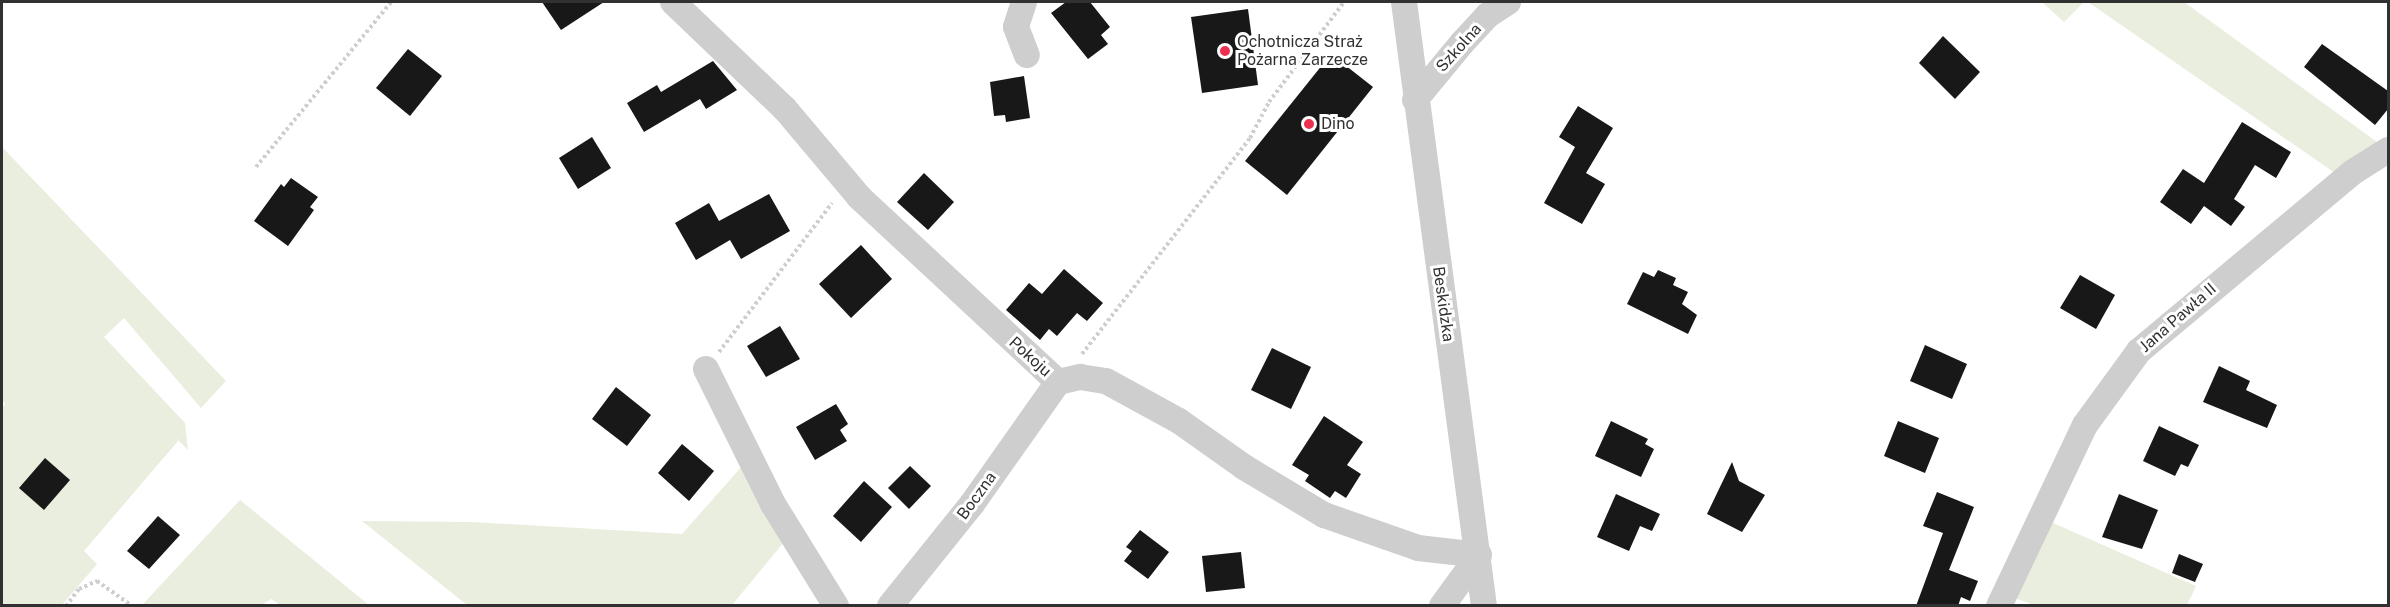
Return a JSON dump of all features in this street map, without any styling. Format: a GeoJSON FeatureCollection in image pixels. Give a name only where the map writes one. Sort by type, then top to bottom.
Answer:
{"type":"FeatureCollection","features":[{"type":"Feature","properties":{"kind":"street","name":"Pokoju"},"geometry":{"type":"LineString","coordinates":[[672,2],[785,109],[848,183],[1069,379]]}},
{"type":"Feature","properties":{"kind":"street"},"geometry":{"type":"LineString","coordinates":[[1023,2],[1016,27],[1027,55]]}},
{"type":"Feature","properties":{"kind":"street","name":"Beskidzka"},"geometry":{"type":"LineString","coordinates":[[1404,2],[1415,100],[1479,555],[1484,606]]}},
{"type":"Feature","properties":{"kind":"street","name":"Szkolna"},"geometry":{"type":"LineString","coordinates":[[1415,100],[1468,36],[1508,2]]}},
{"type":"Feature","properties":{"kind":"street","name":"Jana Pawła II"},"geometry":{"type":"LineString","coordinates":[[1999,606],[2085,424],[2139,351],[2344,179],[2388,150]]}},
{"type":"Feature","properties":{"kind":"street"},"geometry":{"type":"LineString","coordinates":[[706,369],[773,504],[836,606]]}},
{"type":"Feature","properties":{"kind":"street"},"geometry":{"type":"LineString","coordinates":[[1069,379],[1106,381],[1179,421],[1244,467],[1324,515],[1418,548],[1479,555],[1442,606]]}},
{"type":"Feature","properties":{"kind":"street","name":"Boczna"},"geometry":{"type":"LineString","coordinates":[[890,606],[1069,379]]}},
{"type":"Feature","properties":{"kind":"path"},"geometry":{"type":"LineString","coordinates":[[256,167],[391,2]]}},
{"type":"Feature","properties":{"kind":"path"},"geometry":{"type":"LineString","coordinates":[[1069,379],[1082,351],[1250,138],[1269,102],[1344,2]]}},
{"type":"Feature","properties":{"kind":"path"},"geometry":{"type":"LineString","coordinates":[[706,369],[848,183]]}},
{"type":"Feature","properties":{"kind":"path"},"geometry":{"type":"LineString","coordinates":[[66,606],[79,589],[97,581],[132,606]]}},
{"type":"Feature","properties":{"kind":"shaded area"},"geometry":{"type":"Polygon","coordinates":[[[2042,2],[2084,2],[2064,22],[2042,2]]]}},
{"type":"Feature","properties":{"kind":"shaded area"},"geometry":{"type":"Polygon","coordinates":[[[2088,2],[2184,2],[2377,142],[2335,173],[2088,2]]]}},
{"type":"Feature","properties":{"kind":"shaded area"},"geometry":{"type":"Polygon","coordinates":[[[2,147],[226,381],[201,408],[124,318],[104,337],[185,423],[188,450],[175,437],[178,441],[84,551],[97,564],[62,605],[2,605],[2,408],[5,404],[2,400],[2,147]]]}},
{"type":"Feature","properties":{"kind":"shaded area"},"geometry":{"type":"Polygon","coordinates":[[[743,465],[784,542],[732,605],[467,605],[362,521],[471,522],[682,534],[743,465]]]}},
{"type":"Feature","properties":{"kind":"shaded area"},"geometry":{"type":"Polygon","coordinates":[[[240,500],[369,605],[280,605],[271,599],[262,605],[142,605],[240,500]]]}},
{"type":"Feature","properties":{"kind":"shaded area"},"geometry":{"type":"Polygon","coordinates":[[[2044,519],[2196,586],[2187,605],[2037,606],[2012,597],[2044,519]]]}},
{"type":"Feature","properties":{"kind":"building"},"geometry":{"type":"Polygon","coordinates":[[[542,2],[604,2],[561,30],[542,2]]]}},
{"type":"Feature","properties":{"kind":"building"},"geometry":{"type":"Polygon","coordinates":[[[1066,2],[1090,2],[1110,27],[1101,35],[1108,44],[1088,59],[1051,13],[1066,2]]]}},
{"type":"Feature","properties":{"kind":"building","name":"Ochotnicza Straż Pożarna Zarzecze"},"geometry":{"type":"Polygon","coordinates":[[[1248,9],[1258,85],[1202,93],[1191,17],[1248,9]]]}},
{"type":"Feature","properties":{"kind":"building"},"geometry":{"type":"Polygon","coordinates":[[[1943,36],[1980,72],[1955,99],[1919,63],[1943,36]]]}},
{"type":"Feature","properties":{"kind":"building"},"geometry":{"type":"Polygon","coordinates":[[[2322,44],[2388,91],[2388,109],[2375,125],[2304,67],[2322,44]]]}},
{"type":"Feature","properties":{"kind":"building"},"geometry":{"type":"Polygon","coordinates":[[[408,49],[442,76],[410,116],[376,88],[408,49]]]}},
{"type":"Feature","properties":{"kind":"building","name":"Dino"},"geometry":{"type":"Polygon","coordinates":[[[1331,54],[1373,87],[1287,195],[1245,161],[1331,54]]]}},
{"type":"Feature","properties":{"kind":"building"},"geometry":{"type":"Polygon","coordinates":[[[713,61],[737,90],[706,109],[700,99],[644,132],[627,103],[657,85],[661,92],[713,61]]]}},
{"type":"Feature","properties":{"kind":"building"},"geometry":{"type":"Polygon","coordinates":[[[1024,76],[1030,118],[1006,122],[1005,115],[994,116],[990,82],[1024,76]]]}},
{"type":"Feature","properties":{"kind":"building"},"geometry":{"type":"Polygon","coordinates":[[[1578,106],[1613,128],[1586,173],[1605,184],[1582,224],[1544,203],[1575,147],[1559,137],[1578,106]]]}},
{"type":"Feature","properties":{"kind":"building"},"geometry":{"type":"Polygon","coordinates":[[[2242,122],[2291,152],[2276,178],[2255,165],[2234,199],[2245,207],[2231,226],[2204,206],[2191,224],[2160,202],[2183,169],[2204,183],[2242,122]]]}},
{"type":"Feature","properties":{"kind":"building"},"geometry":{"type":"Polygon","coordinates":[[[592,137],[611,168],[578,189],[559,158],[592,137]]]}},
{"type":"Feature","properties":{"kind":"building"},"geometry":{"type":"Polygon","coordinates":[[[924,173],[954,202],[928,230],[897,202],[924,173]]]}},
{"type":"Feature","properties":{"kind":"building"},"geometry":{"type":"Polygon","coordinates":[[[291,178],[318,197],[310,207],[314,210],[288,246],[254,221],[281,184],[284,187],[291,178]]]}},
{"type":"Feature","properties":{"kind":"building"},"geometry":{"type":"Polygon","coordinates":[[[769,194],[790,231],[741,259],[730,240],[696,260],[675,223],[709,203],[719,221],[769,194]]]}},
{"type":"Feature","properties":{"kind":"building"},"geometry":{"type":"Polygon","coordinates":[[[861,245],[892,279],[851,318],[819,284],[861,245]]]}},
{"type":"Feature","properties":{"kind":"building"},"geometry":{"type":"Polygon","coordinates":[[[1064,269],[1103,303],[1087,321],[1077,313],[1057,336],[1049,329],[1040,340],[1006,310],[1029,283],[1042,294],[1064,269]]]}},
{"type":"Feature","properties":{"kind":"building"},"geometry":{"type":"Polygon","coordinates":[[[1658,270],[1676,278],[1673,285],[1688,292],[1682,304],[1697,315],[1688,334],[1627,304],[1643,272],[1654,277],[1658,270]]]}},
{"type":"Feature","properties":{"kind":"building"},"geometry":{"type":"Polygon","coordinates":[[[2080,275],[2115,295],[2096,329],[2060,308],[2080,275]]]}},
{"type":"Feature","properties":{"kind":"building"},"geometry":{"type":"Polygon","coordinates":[[[780,326],[800,359],[766,377],[747,346],[780,326]]]}},
{"type":"Feature","properties":{"kind":"building"},"geometry":{"type":"Polygon","coordinates":[[[1925,345],[1967,364],[1952,399],[1910,381],[1925,345]]]}},
{"type":"Feature","properties":{"kind":"building"},"geometry":{"type":"Polygon","coordinates":[[[1272,348],[1311,367],[1291,409],[1251,390],[1272,348]]]}},
{"type":"Feature","properties":{"kind":"building"},"geometry":{"type":"Polygon","coordinates":[[[2219,366],[2250,381],[2246,390],[2277,405],[2267,428],[2203,402],[2219,366]]]}},
{"type":"Feature","properties":{"kind":"building"},"geometry":{"type":"Polygon","coordinates":[[[616,387],[651,415],[627,446],[592,419],[616,387]]]}},
{"type":"Feature","properties":{"kind":"building"},"geometry":{"type":"Polygon","coordinates":[[[836,404],[848,424],[840,430],[847,441],[815,460],[796,427],[836,404]]]}},
{"type":"Feature","properties":{"kind":"building"},"geometry":{"type":"Polygon","coordinates":[[[1324,416],[1363,442],[1347,465],[1361,474],[1346,498],[1335,491],[1330,498],[1305,481],[1309,475],[1292,465],[1324,416]]]}},
{"type":"Feature","properties":{"kind":"building"},"geometry":{"type":"Polygon","coordinates":[[[1611,421],[1648,439],[1645,444],[1654,449],[1641,477],[1595,456],[1611,421]]]}},
{"type":"Feature","properties":{"kind":"building"},"geometry":{"type":"Polygon","coordinates":[[[1898,421],[1939,438],[1925,473],[1884,456],[1898,421]]]}},
{"type":"Feature","properties":{"kind":"building"},"geometry":{"type":"Polygon","coordinates":[[[2159,426],[2199,445],[2188,467],[2181,464],[2175,476],[2143,461],[2159,426]]]}},
{"type":"Feature","properties":{"kind":"building"},"geometry":{"type":"Polygon","coordinates":[[[682,444],[714,471],[689,501],[658,473],[682,444]]]}},
{"type":"Feature","properties":{"kind":"building"},"geometry":{"type":"Polygon","coordinates":[[[45,458],[70,480],[44,510],[19,488],[45,458]]]}},
{"type":"Feature","properties":{"kind":"building"},"geometry":{"type":"Polygon","coordinates":[[[1732,462],[1739,481],[1765,495],[1742,532],[1707,514],[1732,462]]]}},
{"type":"Feature","properties":{"kind":"building"},"geometry":{"type":"Polygon","coordinates":[[[910,466],[931,486],[909,509],[888,488],[910,466]]]}},
{"type":"Feature","properties":{"kind":"building"},"geometry":{"type":"Polygon","coordinates":[[[864,481],[892,507],[861,542],[833,516],[864,481]]]}},
{"type":"Feature","properties":{"kind":"building"},"geometry":{"type":"Polygon","coordinates":[[[1937,492],[1974,507],[1949,570],[1978,581],[1970,601],[1961,597],[1958,606],[1916,606],[1943,533],[1923,526],[1937,492]]]}},
{"type":"Feature","properties":{"kind":"building"},"geometry":{"type":"Polygon","coordinates":[[[1616,494],[1660,514],[1652,531],[1640,526],[1629,551],[1597,537],[1616,494]]]}},
{"type":"Feature","properties":{"kind":"building"},"geometry":{"type":"Polygon","coordinates":[[[2119,494],[2158,510],[2142,549],[2102,537],[2119,494]]]}},
{"type":"Feature","properties":{"kind":"building"},"geometry":{"type":"Polygon","coordinates":[[[158,516],[180,535],[149,569],[127,551],[158,516]]]}},
{"type":"Feature","properties":{"kind":"building"},"geometry":{"type":"Polygon","coordinates":[[[1140,530],[1169,552],[1148,579],[1124,561],[1132,551],[1126,547],[1140,530]]]}},
{"type":"Feature","properties":{"kind":"building"},"geometry":{"type":"Polygon","coordinates":[[[1241,552],[1245,588],[1206,592],[1202,556],[1241,552]]]}},
{"type":"Feature","properties":{"kind":"building"},"geometry":{"type":"Polygon","coordinates":[[[2179,554],[2203,564],[2195,582],[2172,573],[2179,554]]]}},
{"type":"Feature","properties":{"kind":"place","name":"Ochotnicza Straż Pożarna Zarzecze"},"geometry":{"type":"Point","coordinates":[1225,51]}},
{"type":"Feature","properties":{"kind":"place","name":"Dino"},"geometry":{"type":"Point","coordinates":[1309,124]}}]}
